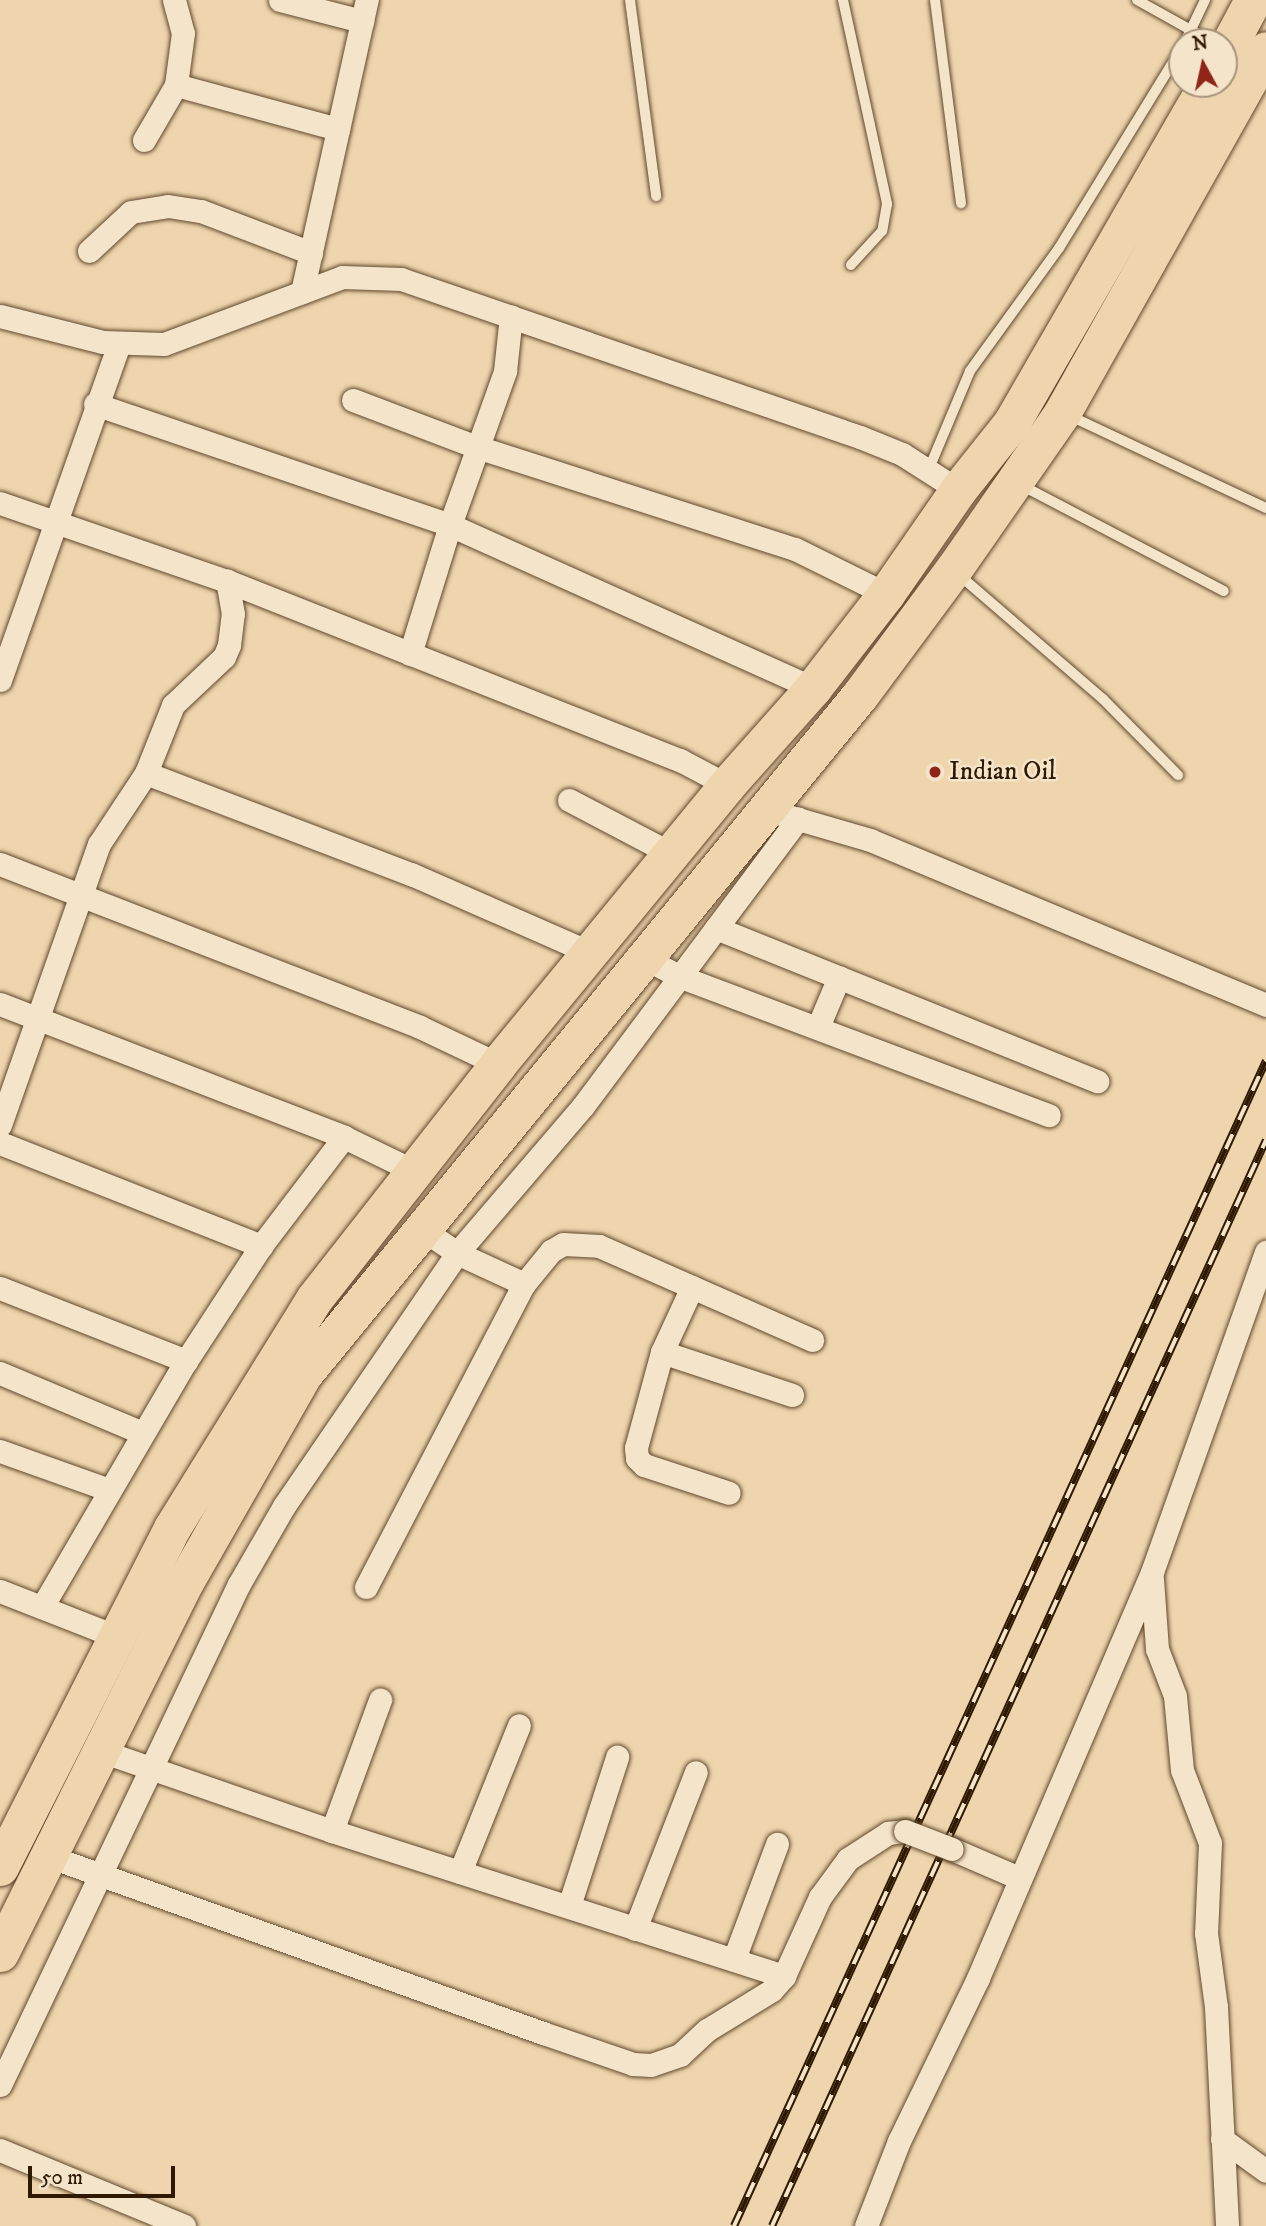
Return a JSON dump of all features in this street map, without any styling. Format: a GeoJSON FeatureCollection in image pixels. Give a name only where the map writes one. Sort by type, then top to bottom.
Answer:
{"type":"FeatureCollection","features":[{"type":"Feature","properties":{"kind":"highway"},"geometry":{"type":"LineString","coordinates":[[1235,28],[1253,0]]}},
{"type":"Feature","properties":{"kind":"highway"},"geometry":{"type":"LineString","coordinates":[[0,1953],[186,1582],[303,1375],[763,808],[860,695],[953,570],[1062,412],[1266,50]]}},
{"type":"Feature","properties":{"kind":"highway"},"geometry":{"type":"LineString","coordinates":[[0,1867],[120,1638],[172,1528],[314,1299],[498,1064],[593,954],[727,785],[813,688],[886,594],[943,480],[1012,422],[1199,98]]}},
{"type":"Feature","properties":{"kind":"street"},"geometry":{"type":"LineString","coordinates":[[144,140],[176,85],[183,33],[174,0]]}},
{"type":"Feature","properties":{"kind":"street"},"geometry":{"type":"LineString","coordinates":[[281,0],[364,10],[302,292]]}},
{"type":"Feature","properties":{"kind":"street"},"geometry":{"type":"LineString","coordinates":[[176,85],[338,129]]}},
{"type":"Feature","properties":{"kind":"street"},"geometry":{"type":"LineString","coordinates":[[89,251],[131,212],[168,206],[201,211],[311,253]]}},
{"type":"Feature","properties":{"kind":"street"},"geometry":{"type":"LineString","coordinates":[[0,316],[120,344],[164,344],[194,336],[342,277],[380,276],[511,316],[803,415],[902,454],[943,480]]}},
{"type":"Feature","properties":{"kind":"street"},"geometry":{"type":"LineString","coordinates":[[410,654],[450,525],[510,355],[511,316]]}},
{"type":"Feature","properties":{"kind":"street"},"geometry":{"type":"LineString","coordinates":[[0,680],[95,404],[120,344]]}},
{"type":"Feature","properties":{"kind":"street"},"geometry":{"type":"LineString","coordinates":[[353,400],[477,447],[795,549],[886,594]]}},
{"type":"Feature","properties":{"kind":"street"},"geometry":{"type":"LineString","coordinates":[[95,404],[450,525],[813,688]]}},
{"type":"Feature","properties":{"kind":"street"},"geometry":{"type":"LineString","coordinates":[[0,503],[228,581],[680,760],[727,785]]}},
{"type":"Feature","properties":{"kind":"street"},"geometry":{"type":"LineString","coordinates":[[0,1125],[35,1016],[99,844],[146,774],[173,705],[223,657],[233,632],[228,581]]}},
{"type":"Feature","properties":{"kind":"street"},"geometry":{"type":"LineString","coordinates":[[146,774],[411,874],[593,954]]}},
{"type":"Feature","properties":{"kind":"street"},"geometry":{"type":"LineString","coordinates":[[569,800],[672,854]]}},
{"type":"Feature","properties":{"kind":"street"},"geometry":{"type":"LineString","coordinates":[[763,808],[870,840],[1266,1004]]}},
{"type":"Feature","properties":{"kind":"street"},"geometry":{"type":"LineString","coordinates":[[0,2085],[239,1584],[284,1506],[457,1253],[583,1106],[798,819]]}},
{"type":"Feature","properties":{"kind":"street"},"geometry":{"type":"LineString","coordinates":[[0,864],[79,897],[420,1027],[498,1064]]}},
{"type":"Feature","properties":{"kind":"street"},"geometry":{"type":"LineString","coordinates":[[716,928],[1097,1081]]}},
{"type":"Feature","properties":{"kind":"street"},"geometry":{"type":"LineString","coordinates":[[644,958],[681,977],[1049,1115]]}},
{"type":"Feature","properties":{"kind":"street"},"geometry":{"type":"LineString","coordinates":[[818,1027],[839,977]]}},
{"type":"Feature","properties":{"kind":"street"},"geometry":{"type":"LineString","coordinates":[[0,1004],[345,1137],[414,1171]]}},
{"type":"Feature","properties":{"kind":"street"},"geometry":{"type":"LineString","coordinates":[[42,1607],[107,1489],[261,1246],[345,1137]]}},
{"type":"Feature","properties":{"kind":"street"},"geometry":{"type":"LineString","coordinates":[[0,1143],[261,1246]]}},
{"type":"Feature","properties":{"kind":"street"},"geometry":{"type":"LineString","coordinates":[[422,1229],[457,1253],[524,1284]]}},
{"type":"Feature","properties":{"kind":"street"},"geometry":{"type":"LineString","coordinates":[[366,1587],[524,1284],[551,1251],[583,1243],[812,1340]]}},
{"type":"Feature","properties":{"kind":"street"},"geometry":{"type":"LineString","coordinates":[[866,2226],[899,2141],[978,1978],[1152,1573],[1266,1252]]}},
{"type":"Feature","properties":{"kind":"street"},"geometry":{"type":"LineString","coordinates":[[0,1287],[187,1361]]}},
{"type":"Feature","properties":{"kind":"street"},"geometry":{"type":"LineString","coordinates":[[692,1287],[662,1352],[636,1447],[638,1458],[644,1465],[729,1493]]}},
{"type":"Feature","properties":{"kind":"street"},"geometry":{"type":"LineString","coordinates":[[662,1352],[792,1395]]}},
{"type":"Feature","properties":{"kind":"street"},"geometry":{"type":"LineString","coordinates":[[0,1373],[143,1433]]}},
{"type":"Feature","properties":{"kind":"street"},"geometry":{"type":"LineString","coordinates":[[0,1451],[107,1489]]}},
{"type":"Feature","properties":{"kind":"street"},"geometry":{"type":"LineString","coordinates":[[1152,1573],[1157,1649],[1175,1696],[1182,1770],[1210,1843],[1206,1933],[1216,2007],[1227,2226]]}},
{"type":"Feature","properties":{"kind":"street"},"geometry":{"type":"LineString","coordinates":[[0,1591],[120,1638]]}},
{"type":"Feature","properties":{"kind":"street"},"geometry":{"type":"LineString","coordinates":[[332,1831],[380,1700]]}},
{"type":"Feature","properties":{"kind":"street"},"geometry":{"type":"LineString","coordinates":[[460,1872],[519,1725]]}},
{"type":"Feature","properties":{"kind":"street"},"geometry":{"type":"LineString","coordinates":[[101,1751],[332,1831],[784,1976]]}},
{"type":"Feature","properties":{"kind":"street"},"geometry":{"type":"LineString","coordinates":[[569,1906],[617,1757]]}},
{"type":"Feature","properties":{"kind":"street"},"geometry":{"type":"LineString","coordinates":[[635,1930],[696,1772]]}},
{"type":"Feature","properties":{"kind":"street"},"geometry":{"type":"LineString","coordinates":[[48,1856],[633,2064],[664,2064],[680,2055],[707,2030],[772,1990],[784,1976],[820,1896],[849,1859],[888,1833],[905,1832],[1019,1878]]}},
{"type":"Feature","properties":{"kind":"street"},"geometry":{"type":"LineString","coordinates":[[734,1959],[777,1844]]}},
{"type":"Feature","properties":{"kind":"street"},"geometry":{"type":"LineString","coordinates":[[1222,2139],[1266,2171]]}},
{"type":"Feature","properties":{"kind":"street"},"geometry":{"type":"LineString","coordinates":[[0,2150],[184,2226]]}},
{"type":"Feature","properties":{"kind":"lane"},"geometry":{"type":"LineString","coordinates":[[630,0],[656,196]]}},
{"type":"Feature","properties":{"kind":"lane"},"geometry":{"type":"LineString","coordinates":[[843,0],[887,204],[882,231],[851,265]]}},
{"type":"Feature","properties":{"kind":"lane"},"geometry":{"type":"LineString","coordinates":[[935,0],[961,203]]}},
{"type":"Feature","properties":{"kind":"lane"},"geometry":{"type":"LineString","coordinates":[[1137,0],[1189,28]]}},
{"type":"Feature","properties":{"kind":"lane"},"geometry":{"type":"LineString","coordinates":[[1194,28],[1205,0]]}},
{"type":"Feature","properties":{"kind":"lane"},"geometry":{"type":"LineString","coordinates":[[943,480],[970,371],[1059,248],[1168,70]]}},
{"type":"Feature","properties":{"kind":"lane"},"geometry":{"type":"LineString","coordinates":[[1062,412],[1266,509]]}},
{"type":"Feature","properties":{"kind":"lane"},"geometry":{"type":"LineString","coordinates":[[1016,482],[1224,591]]}},
{"type":"Feature","properties":{"kind":"lane"},"geometry":{"type":"LineString","coordinates":[[953,570],[1103,699],[1178,775]]}},
{"type":"Feature","properties":{"kind":"railway"},"geometry":{"type":"LineString","coordinates":[[734,2226],[1266,1061]]}},
{"type":"Feature","properties":{"kind":"railway"},"geometry":{"type":"LineString","coordinates":[[772,2226],[1266,1140]]}},
{"type":"Feature","properties":{"kind":"place","name":"Indian Oil"},"geometry":{"type":"Point","coordinates":[935,772]}}]}
